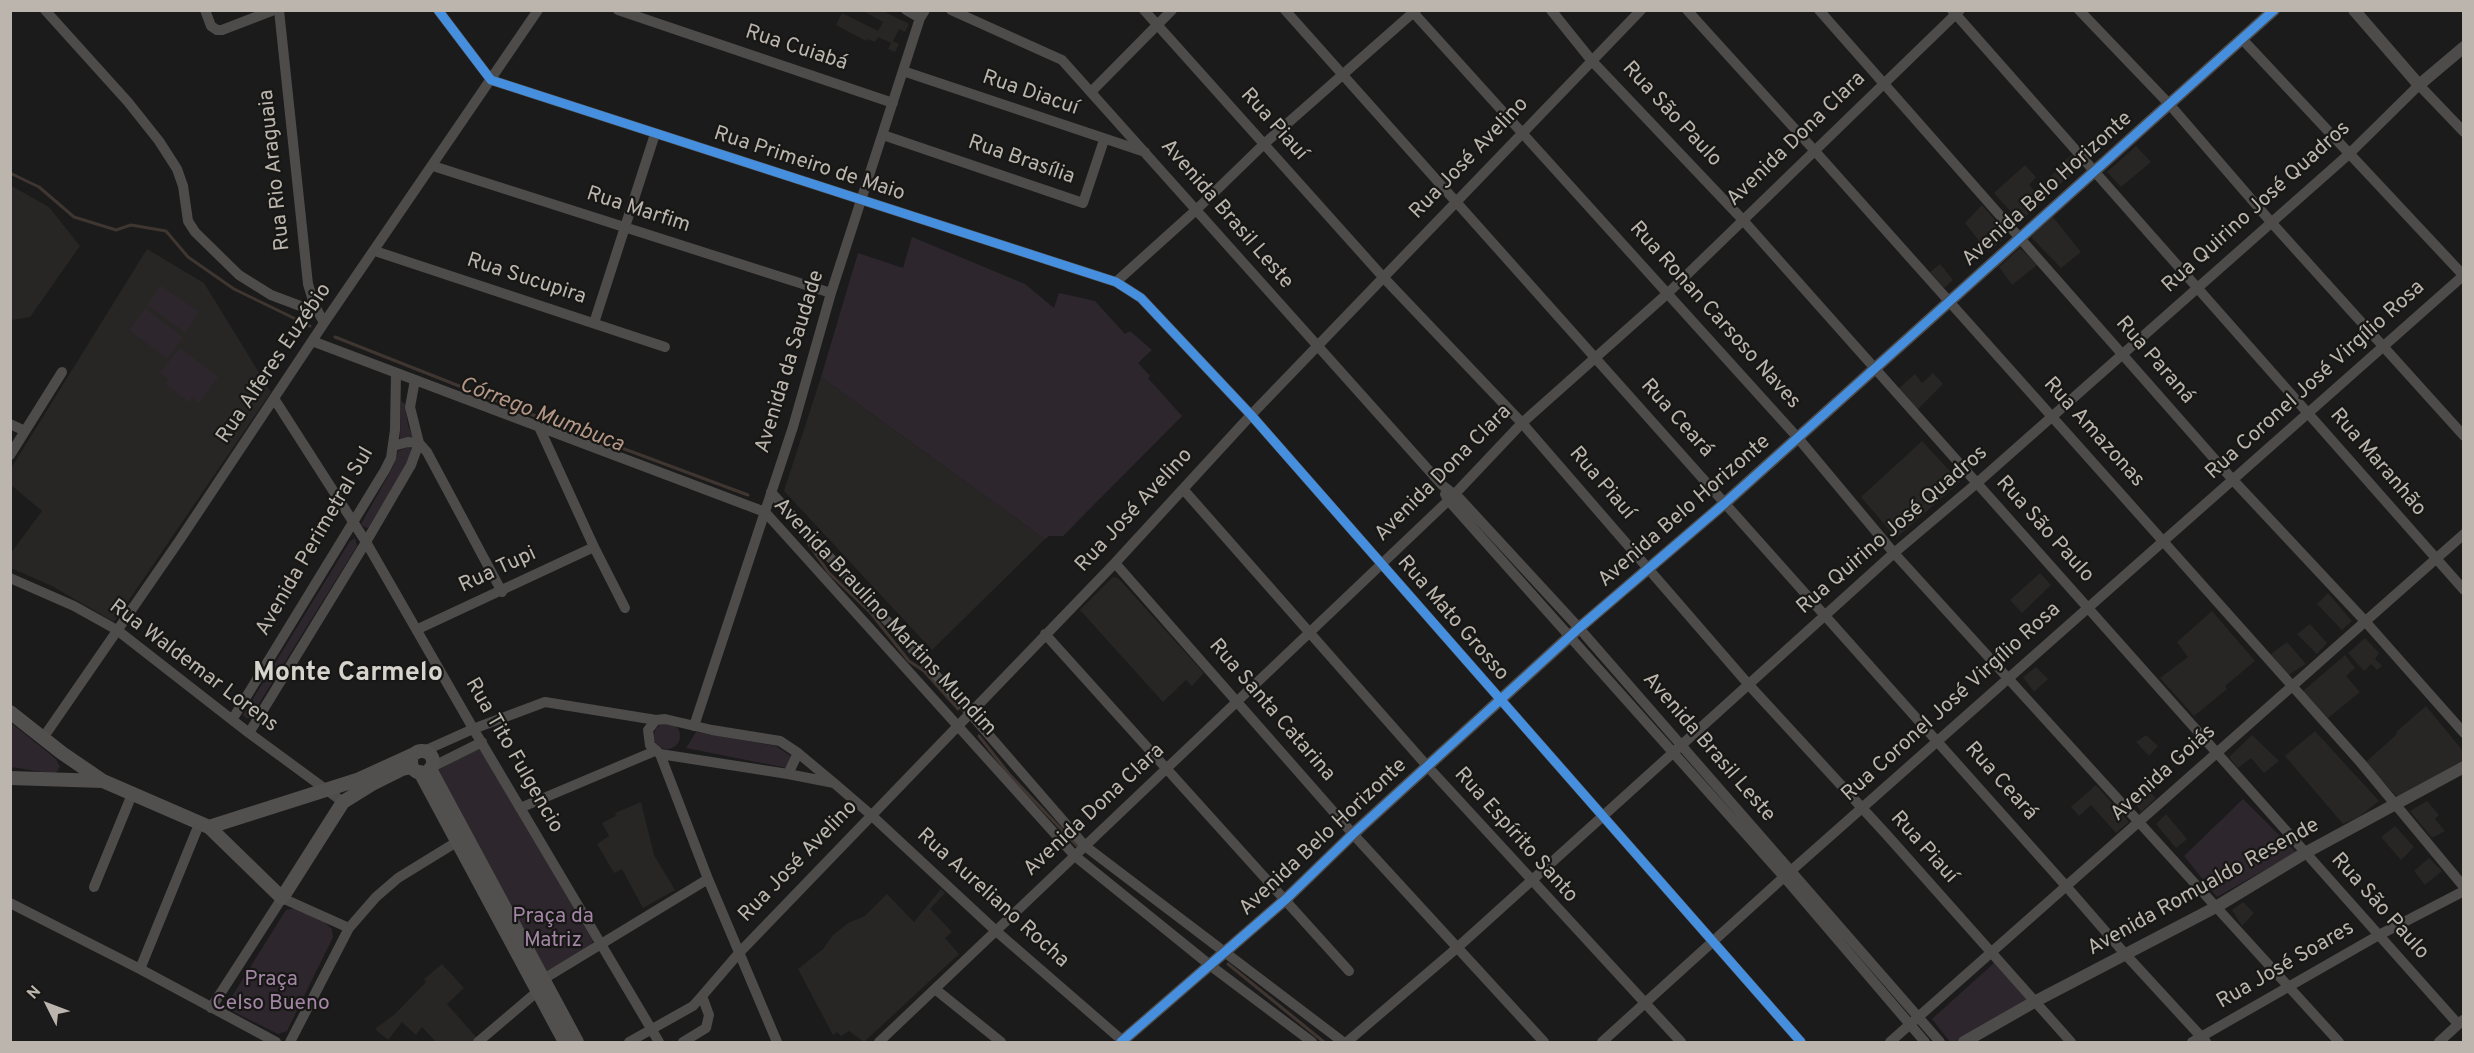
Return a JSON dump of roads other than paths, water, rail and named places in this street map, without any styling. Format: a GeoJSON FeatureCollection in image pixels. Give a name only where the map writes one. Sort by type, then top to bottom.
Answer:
{"type":"FeatureCollection","features":[{"type":"Feature","properties":{"kind":"main road"},"geometry":{"type":"LineString","coordinates":[[10,712],[62,753],[103,781],[204,824],[282,898],[343,802],[372,783],[402,769],[422,763]]}},
{"type":"Feature","properties":{"kind":"main road"},"geometry":{"type":"LineString","coordinates":[[51,780],[62,766],[62,753]]}},
{"type":"Feature","properties":{"kind":"main road"},"geometry":{"type":"LineString","coordinates":[[204,824],[422,763]]}},
{"type":"Feature","properties":{"kind":"main road"},"geometry":{"type":"LineString","coordinates":[[422,763],[538,985],[565,1042]]}},
{"type":"Feature","properties":{"kind":"main road"},"geometry":{"type":"LineString","coordinates":[[10,778],[103,781]]}},
{"type":"Feature","properties":{"kind":"main road"},"geometry":{"type":"LineString","coordinates":[[538,985],[578,1042]]}},
{"type":"Feature","properties":{"kind":"street"},"geometry":{"type":"LineString","coordinates":[[45,10],[128,102],[159,141],[177,169],[183,186],[188,221],[195,232],[239,275],[271,295],[303,307],[314,304]]}},
{"type":"Feature","properties":{"kind":"street"},"geometry":{"type":"LineString","coordinates":[[205,10],[211,26],[217,30],[274,10]]}},
{"type":"Feature","properties":{"kind":"street","name":"Rua Rio Araguaia"},"geometry":{"type":"LineString","coordinates":[[279,10],[308,284],[314,304],[324,323]]}},
{"type":"Feature","properties":{"kind":"street"},"geometry":{"type":"LineString","coordinates":[[438,10],[491,80]]}},
{"type":"Feature","properties":{"kind":"street","name":"Rua Alferes Euzébio"},"geometry":{"type":"LineString","coordinates":[[43,738],[275,400],[324,323],[538,10]]}},
{"type":"Feature","properties":{"kind":"street","name":"Rua Cuiabá"},"geometry":{"type":"LineString","coordinates":[[618,10],[893,102]]}},
{"type":"Feature","properties":{"kind":"street"},"geometry":{"type":"LineString","coordinates":[[906,10],[923,14]]}},
{"type":"Feature","properties":{"kind":"street","name":"Avenida Brasil Leste"},"geometry":{"type":"LineString","coordinates":[[951,10],[1062,60],[1451,497],[1575,632],[1849,947],[1913,1022],[1925,1042]]}},
{"type":"Feature","properties":{"kind":"street","name":"Rua Piauí"},"geometry":{"type":"LineString","coordinates":[[1144,10],[1383,277],[1522,423],[1749,685],[1886,834],[2071,1042]]}},
{"type":"Feature","properties":{"kind":"street"},"geometry":{"type":"LineString","coordinates":[[1091,92],[1172,10]]}},
{"type":"Feature","properties":{"kind":"street","name":"Rua Ceará"},"geometry":{"type":"LineString","coordinates":[[1285,10],[2067,886],[2200,1041]]}},
{"type":"Feature","properties":{"kind":"street","name":"Rua São Paulo"},"geometry":{"type":"LineString","coordinates":[[1551,10],[1592,61],[1742,219],[2379,935],[2461,1022]]}},
{"type":"Feature","properties":{"kind":"street","name":"Rua José Avelino"},"geometry":{"type":"LineString","coordinates":[[629,1042],[693,1006],[739,953],[870,814],[1115,564],[1251,415],[1641,10]]}},
{"type":"Feature","properties":{"kind":"street","name":"Rua Amazonas"},"geometry":{"type":"LineString","coordinates":[[1687,10],[2292,686],[2396,804],[2463,889]]}},
{"type":"Feature","properties":{"kind":"street","name":"Rua Paraná"},"geometry":{"type":"LineString","coordinates":[[1819,10],[2234,480],[2364,620],[2463,733]]}},
{"type":"Feature","properties":{"kind":"street"},"geometry":{"type":"LineString","coordinates":[[2079,10],[2170,105],[2271,222],[2463,436]]}},
{"type":"Feature","properties":{"kind":"street","name":"Avenida Belo Horizonte"},"geometry":{"type":"LineString","coordinates":[[1122,1042],[1286,899],[1353,834],[1575,632],[1725,503],[2274,10]]}},
{"type":"Feature","properties":{"kind":"street"},"geometry":{"type":"LineString","coordinates":[[2354,10],[2463,132]]}},
{"type":"Feature","properties":{"kind":"street"},"geometry":{"type":"LineString","coordinates":[[1116,282],[1196,210],[1264,144],[1343,77],[1414,11]]}},
{"type":"Feature","properties":{"kind":"street","name":"Rua Ronan Carsoso Naves"},"geometry":{"type":"LineString","coordinates":[[1414,11],[1798,438],[1894,553],[2339,1042]]}},
{"type":"Feature","properties":{"kind":"street","name":"Avenida Dona Clara"},"geometry":{"type":"LineString","coordinates":[[879,1042],[1168,770],[1451,497],[1522,423],[1668,293],[1956,12]]}},
{"type":"Feature","properties":{"kind":"street","name":"Rua Maranhão"},"geometry":{"type":"LineString","coordinates":[[1956,12],[2463,590]]}},
{"type":"Feature","properties":{"kind":"street","name":"Avenida da Saudade"},"geometry":{"type":"LineString","coordinates":[[694,726],[766,511],[831,293],[923,14]]}},
{"type":"Feature","properties":{"kind":"street"},"geometry":{"type":"LineString","coordinates":[[2243,40],[2463,276]]}},
{"type":"Feature","properties":{"kind":"street","name":"Rua Quirino José Quadros"},"geometry":{"type":"LineString","coordinates":[[1345,1042],[1458,947],[1894,553],[1977,483],[2349,154],[2419,85],[2463,47]]}},
{"type":"Feature","properties":{"kind":"street","name":"Rua Diacuí"},"geometry":{"type":"LineString","coordinates":[[903,71],[1145,152]]}},
{"type":"Feature","properties":{"kind":"street","name":"Rua Primeiro de Maio"},"geometry":{"type":"LineString","coordinates":[[491,80],[1116,282]]}},
{"type":"Feature","properties":{"kind":"street"},"geometry":{"type":"LineString","coordinates":[[594,323],[655,134]]}},
{"type":"Feature","properties":{"kind":"street","name":"Rua Brasília"},"geometry":{"type":"LineString","coordinates":[[883,135],[1083,203],[1104,140]]}},
{"type":"Feature","properties":{"kind":"street","name":"Rua Marfim"},"geometry":{"type":"LineString","coordinates":[[433,166],[831,293]]}},
{"type":"Feature","properties":{"kind":"street","name":"Rua Sucupira"},"geometry":{"type":"LineString","coordinates":[[375,250],[665,347]]}},
{"type":"Feature","properties":{"kind":"street","name":"Rua Coronel José Virgílio Rosa"},"geometry":{"type":"LineString","coordinates":[[1602,1042],[1646,1005],[1712,942],[2008,678],[2463,276]]}},
{"type":"Feature","properties":{"kind":"street","name":"Rua Mato Grosso"},"geometry":{"type":"LineString","coordinates":[[1116,282],[1141,298],[1251,415],[1500,702],[1801,1042]]}},
{"type":"Feature","properties":{"kind":"street","name":"Avenida Braulino Martins Mundim"},"geometry":{"type":"LineString","coordinates":[[312,341],[766,511],[1075,856],[1211,966],[1312,1042]]}},
{"type":"Feature","properties":{"kind":"street"},"geometry":{"type":"LineString","coordinates":[[10,455],[62,372]]}},
{"type":"Feature","properties":{"kind":"street","name":"Avenida Perimetral Sul"},"geometry":{"type":"LineString","coordinates":[[232,720],[354,524],[391,458],[396,373]]}},
{"type":"Feature","properties":{"kind":"street"},"geometry":{"type":"LineString","coordinates":[[415,380],[410,407],[419,443],[427,452],[502,592]]}},
{"type":"Feature","properties":{"kind":"street","name":"Rua Tito Fulgencio"},"geometry":{"type":"LineString","coordinates":[[275,400],[366,542],[418,629],[473,729],[659,1042]]}},
{"type":"Feature","properties":{"kind":"street"},"geometry":{"type":"LineString","coordinates":[[10,424],[25,431]]}},
{"type":"Feature","properties":{"kind":"street"},"geometry":{"type":"LineString","coordinates":[[539,427],[594,547],[625,608]]}},
{"type":"Feature","properties":{"kind":"street"},"geometry":{"type":"LineString","coordinates":[[393,446],[408,442],[419,443]]}},
{"type":"Feature","properties":{"kind":"street","name":"Avenida Perimetral Sul"},"geometry":{"type":"LineString","coordinates":[[249,734],[411,465],[419,443]]}},
{"type":"Feature","properties":{"kind":"street","name":"Rua Espírito Santo"},"geometry":{"type":"LineString","coordinates":[[1183,489],[1428,767],[1681,1042]]}},
{"type":"Feature","properties":{"kind":"street","name":"Avenida Braulino Martins Mundim"},"geometry":{"type":"LineString","coordinates":[[770,495],[969,712],[1085,846],[1224,954],[1345,1042]]}},
{"type":"Feature","properties":{"kind":"street","name":"Avenida Goiás"},"geometry":{"type":"LineString","coordinates":[[1890,1042],[2463,534]]}},
{"type":"Feature","properties":{"kind":"street","name":"Rua Tupi"},"geometry":{"type":"LineString","coordinates":[[418,629],[502,592],[594,547]]}},
{"type":"Feature","properties":{"kind":"street","name":"Rua Santa Catarina"},"geometry":{"type":"LineString","coordinates":[[1115,564],[1353,834],[1544,1042]]}},
{"type":"Feature","properties":{"kind":"street","name":"Rua Waldemar Lorens"},"geometry":{"type":"LineString","coordinates":[[10,578],[74,606],[117,630],[249,734],[324,791],[343,802]]}},
{"type":"Feature","properties":{"kind":"street"},"geometry":{"type":"LineString","coordinates":[[1045,634],[1349,971]]}},
{"type":"Feature","properties":{"kind":"street","name":"Rua Aureliano Rocha"},"geometry":{"type":"LineString","coordinates":[[422,763],[473,729],[545,702],[656,720],[666,719],[712,730],[780,741],[798,753],[870,814],[996,931],[1122,1042]]}},
{"type":"Feature","properties":{"kind":"street"},"geometry":{"type":"LineString","coordinates":[[656,720],[648,730],[647,737],[657,753],[777,1042]]}},
{"type":"Feature","properties":{"kind":"street"},"geometry":{"type":"LineString","coordinates":[[422,763],[482,742]]}},
{"type":"Feature","properties":{"kind":"street"},"geometry":{"type":"LineString","coordinates":[[520,808],[657,753],[834,783]]}},
{"type":"Feature","properties":{"kind":"street"},"geometry":{"type":"LineString","coordinates":[[788,774],[798,753]]}},
{"type":"Feature","properties":{"kind":"street","name":"Avenida Romualdo Resende"},"geometry":{"type":"LineString","coordinates":[[1964,1042],[2034,1002],[2216,907],[2306,853],[2463,767]]}},
{"type":"Feature","properties":{"kind":"street"},"geometry":{"type":"LineString","coordinates":[[94,887],[133,792]]}},
{"type":"Feature","properties":{"kind":"street"},"geometry":{"type":"LineString","coordinates":[[140,969],[204,824]]}},
{"type":"Feature","properties":{"kind":"street"},"geometry":{"type":"LineString","coordinates":[[290,1042],[349,928],[376,897],[398,878],[462,839]]}},
{"type":"Feature","properties":{"kind":"street"},"geometry":{"type":"LineString","coordinates":[[478,1042],[538,985],[601,942],[708,879]]}},
{"type":"Feature","properties":{"kind":"street","name":"Rua José Soares"},"geometry":{"type":"LineString","coordinates":[[2200,1041],[2379,935],[2463,889]]}},
{"type":"Feature","properties":{"kind":"street"},"geometry":{"type":"LineString","coordinates":[[211,1008],[282,898],[349,928]]}},
{"type":"Feature","properties":{"kind":"street"},"geometry":{"type":"LineString","coordinates":[[10,903],[276,1042]]}},
{"type":"Feature","properties":{"kind":"street"},"geometry":{"type":"LineString","coordinates":[[935,989],[1001,1042]]}},
{"type":"Feature","properties":{"kind":"street"},"geometry":{"type":"LineString","coordinates":[[683,1042],[706,1028],[709,1022],[709,1015],[702,996]]}},
{"type":"Feature","properties":{"kind":"street","name":"Avenida Brasil Leste"},"geometry":{"type":"LineString","coordinates":[[1913,1022],[1940,1042]]}},
{"type":"Feature","properties":{"kind":"street"},"geometry":{"type":"LineString","coordinates":[[2439,1042],[2461,1022]]}},
{"type":"Feature","properties":{"kind":"waterway","name":"Córrego Mumbuca"},"geometry":{"type":"LineString","coordinates":[[10,173],[39,187],[74,217],[116,230],[131,225],[166,231],[188,257],[234,289],[310,326]]}},
{"type":"Feature","properties":{"kind":"waterway","name":"Córrego Mumbuca"},"geometry":{"type":"LineString","coordinates":[[335,337],[525,412],[748,495]]}},
{"type":"Feature","properties":{"kind":"waterway","name":"Córrego Mumbuca"},"geometry":{"type":"LineString","coordinates":[[783,513],[788,518]]}},
{"type":"Feature","properties":{"kind":"waterway","name":"Córrego Mumbuca"},"geometry":{"type":"LineString","coordinates":[[800,532],[829,573],[870,612],[909,661],[924,671],[958,709]]}},
{"type":"Feature","properties":{"kind":"waterway","name":"Córrego Mumbuca"},"geometry":{"type":"LineString","coordinates":[[979,736],[1009,774],[1079,848]]}},
{"type":"Feature","properties":{"kind":"waterway","name":"Córrego Mumbuca"},"geometry":{"type":"LineString","coordinates":[[1228,964],[1324,1042]]}},
{"type":"Feature","properties":{"kind":"district","name":"Monte Carmelo"},"geometry":{"type":"Point","coordinates":[348,675]}},
{"type":"Feature","properties":{"kind":"park label","name":"Praça da Matriz"},"geometry":{"type":"Point","coordinates":[553,930]}},
{"type":"Feature","properties":{"kind":"park label","name":"Praça Celso Bueno"},"geometry":{"type":"Point","coordinates":[271,993]}}]}
